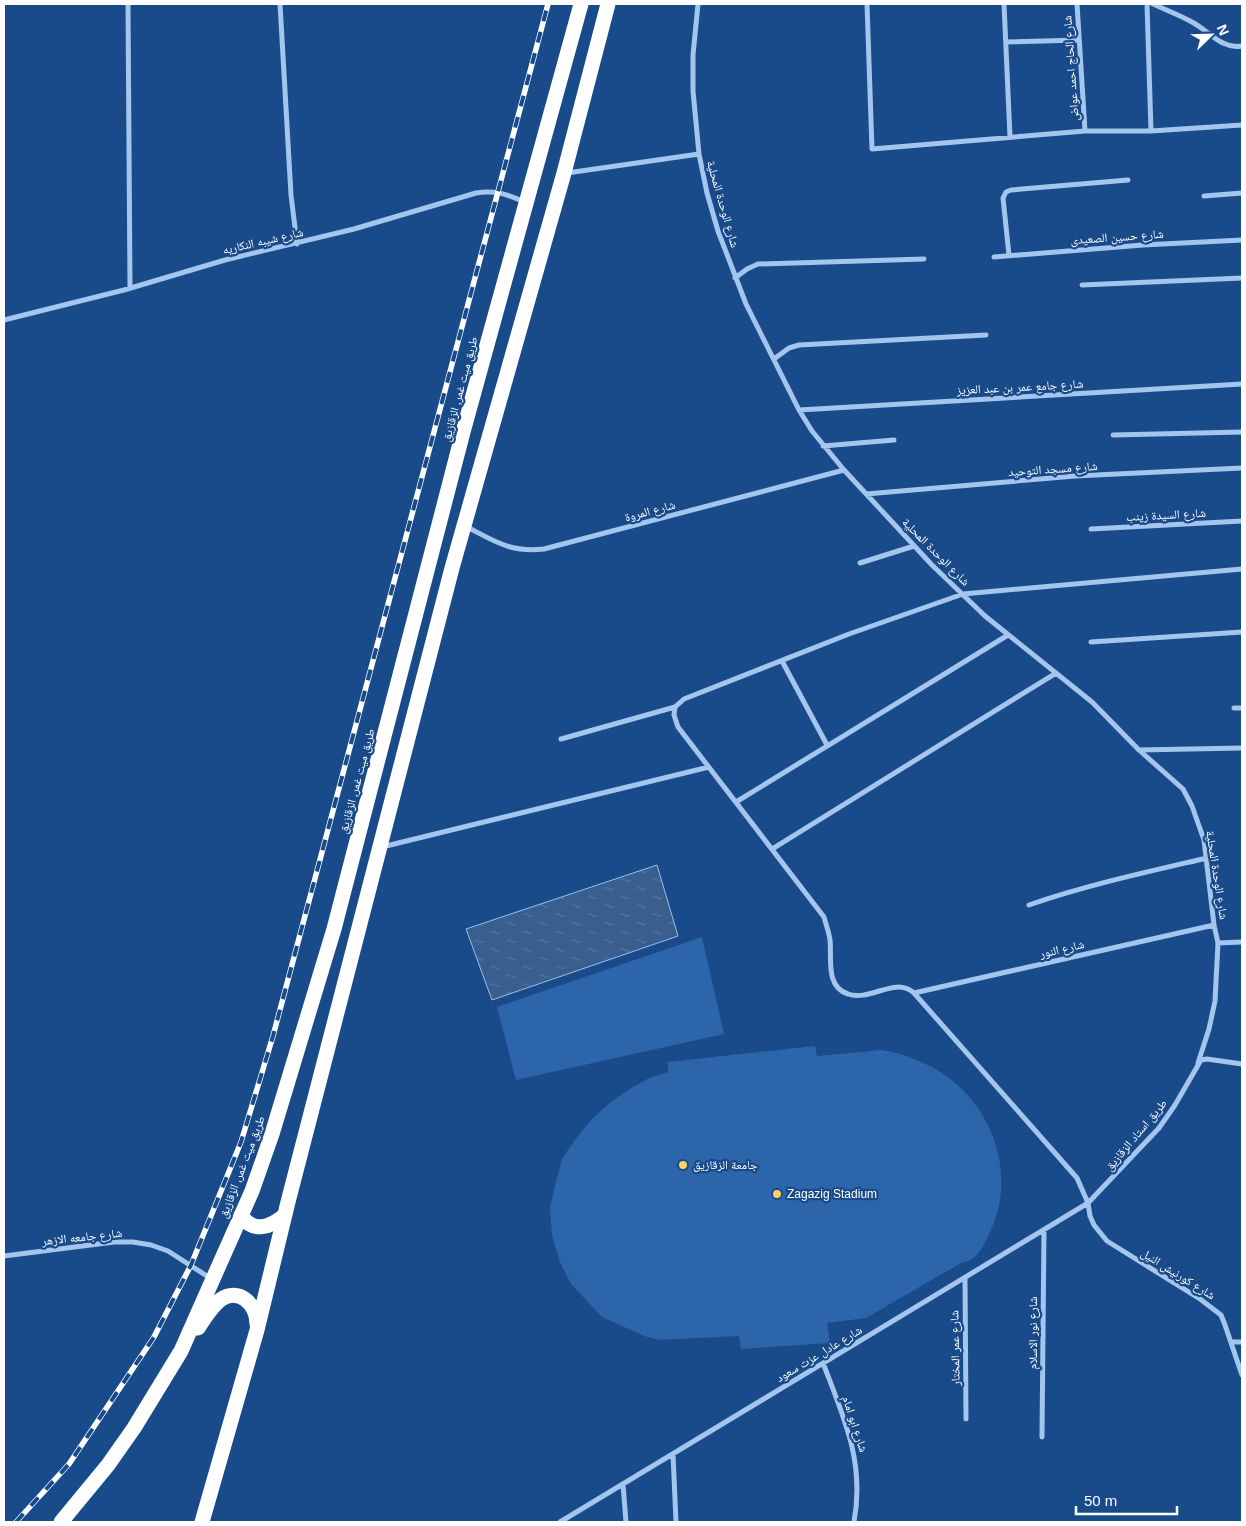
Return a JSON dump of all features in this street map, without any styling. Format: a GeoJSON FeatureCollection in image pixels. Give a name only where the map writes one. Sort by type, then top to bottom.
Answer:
{"type":"FeatureCollection","features":[{"type":"Feature","properties":{"kind":"highway","name":"طريق ميت غمر, الزقازيق"},"geometry":{"type":"LineString","coordinates":[[61,1522],[108,1465],[134,1428],[181,1351],[252,1191],[272,1134],[334,928],[463,432],[581,4]]}},
{"type":"Feature","properties":{"kind":"highway"},"geometry":{"type":"LineString","coordinates":[[202,1522],[257,1330],[285,1215],[464,526],[564,173],[608,4]]}},
{"type":"Feature","properties":{"kind":"highway"},"geometry":{"type":"LineString","coordinates":[[241,1216],[248,1224],[262,1227],[273,1223],[285,1215]]}},
{"type":"Feature","properties":{"kind":"highway"},"geometry":{"type":"LineString","coordinates":[[181,1351],[214,1305],[222,1299],[231,1296],[241,1297],[249,1302],[255,1310],[257,1330]]}},
{"type":"Feature","properties":{"kind":"street"},"geometry":{"type":"LineString","coordinates":[[128,4],[130,288]]}},
{"type":"Feature","properties":{"kind":"street"},"geometry":{"type":"LineString","coordinates":[[280,4],[291,194],[297,244]]}},
{"type":"Feature","properties":{"kind":"street","name":"شارع الوحدة المحلية"},"geometry":{"type":"LineString","coordinates":[[698,4],[693,55],[693,91],[699,154],[707,193],[735,278],[799,410],[823,446],[914,546],[985,616],[1092,702],[1139,750],[1183,789],[1198,823],[1207,858],[1214,925],[1218,943],[1215,1001],[1198,1063]]}},
{"type":"Feature","properties":{"kind":"street"},"geometry":{"type":"LineString","coordinates":[[867,4],[872,149],[1085,131],[1152,130],[1242,125]]}},
{"type":"Feature","properties":{"kind":"street"},"geometry":{"type":"LineString","coordinates":[[1004,4],[1010,137]]}},
{"type":"Feature","properties":{"kind":"street","name":"شارع الحاج احمد عواض"},"geometry":{"type":"LineString","coordinates":[[1077,4],[1085,131]]}},
{"type":"Feature","properties":{"kind":"street"},"geometry":{"type":"LineString","coordinates":[[1147,4],[1152,130]]}},
{"type":"Feature","properties":{"kind":"street"},"geometry":{"type":"LineString","coordinates":[[1153,4],[1194,23],[1222,43],[1233,48],[1242,46]]}},
{"type":"Feature","properties":{"kind":"street"},"geometry":{"type":"LineString","coordinates":[[1007,42],[1080,40]]}},
{"type":"Feature","properties":{"kind":"street"},"geometry":{"type":"LineString","coordinates":[[564,173],[699,154]]}},
{"type":"Feature","properties":{"kind":"street"},"geometry":{"type":"LineString","coordinates":[[1009,255],[1003,198],[1006,192],[1011,190],[1128,180]]}},
{"type":"Feature","properties":{"kind":"street","name":"شارع شيبه النكاريه"},"geometry":{"type":"LineString","coordinates":[[4,320],[130,288],[225,260],[297,244],[488,191],[513,197],[526,203]]}},
{"type":"Feature","properties":{"kind":"street"},"geometry":{"type":"LineString","coordinates":[[1204,196],[1242,192]]}},
{"type":"Feature","properties":{"kind":"street","name":"شارع حسين الصعيدى"},"geometry":{"type":"LineString","coordinates":[[994,257],[1142,245],[1242,240]]}},
{"type":"Feature","properties":{"kind":"street"},"geometry":{"type":"LineString","coordinates":[[735,278],[758,264],[924,259]]}},
{"type":"Feature","properties":{"kind":"street"},"geometry":{"type":"LineString","coordinates":[[1082,285],[1242,278]]}},
{"type":"Feature","properties":{"kind":"street"},"geometry":{"type":"LineString","coordinates":[[774,359],[789,348],[799,345],[986,335]]}},
{"type":"Feature","properties":{"kind":"street","name":"شارع جامع عمر بن عبد العزيز"},"geometry":{"type":"LineString","coordinates":[[799,410],[1242,384]]}},
{"type":"Feature","properties":{"kind":"street"},"geometry":{"type":"LineString","coordinates":[[1113,435],[1242,432]]}},
{"type":"Feature","properties":{"kind":"street"},"geometry":{"type":"LineString","coordinates":[[823,446],[894,440]]}},
{"type":"Feature","properties":{"kind":"street","name":"شارع مسجد التوحيد"},"geometry":{"type":"LineString","coordinates":[[866,494],[1076,476],[1242,468]]}},
{"type":"Feature","properties":{"kind":"street","name":"شارع المروة"},"geometry":{"type":"LineString","coordinates":[[464,526],[504,546],[524,550],[544,549],[844,470]]}},
{"type":"Feature","properties":{"kind":"street","name":"شارع السيدة زينب"},"geometry":{"type":"LineString","coordinates":[[1092,529],[1242,522]]}},
{"type":"Feature","properties":{"kind":"street"},"geometry":{"type":"LineString","coordinates":[[860,563],[914,546]]}},
{"type":"Feature","properties":{"kind":"street"},"geometry":{"type":"LineString","coordinates":[[561,740],[675,707],[684,699],[849,634],[963,594],[1242,569]]}},
{"type":"Feature","properties":{"kind":"street"},"geometry":{"type":"LineString","coordinates":[[1091,642],[1242,632]]}},
{"type":"Feature","properties":{"kind":"street"},"geometry":{"type":"LineString","coordinates":[[736,802],[1008,635]]}},
{"type":"Feature","properties":{"kind":"street"},"geometry":{"type":"LineString","coordinates":[[782,661],[827,745]]}},
{"type":"Feature","properties":{"kind":"street"},"geometry":{"type":"LineString","coordinates":[[772,848],[1056,673]]}},
{"type":"Feature","properties":{"kind":"street"},"geometry":{"type":"LineString","coordinates":[[675,707],[674,715],[678,727],[824,917],[830,939],[831,971],[835,985],[847,994],[856,996],[899,986],[909,988],[914,993]]}},
{"type":"Feature","properties":{"kind":"street"},"geometry":{"type":"LineString","coordinates":[[1234,708],[1242,708]]}},
{"type":"Feature","properties":{"kind":"street"},"geometry":{"type":"LineString","coordinates":[[1139,750],[1242,748]]}},
{"type":"Feature","properties":{"kind":"street"},"geometry":{"type":"LineString","coordinates":[[380,848],[709,767]]}},
{"type":"Feature","properties":{"kind":"street"},"geometry":{"type":"LineString","coordinates":[[1029,905],[1100,883],[1207,858]]}},
{"type":"Feature","properties":{"kind":"street","name":"شارع النور"},"geometry":{"type":"LineString","coordinates":[[914,993],[1214,925]]}},
{"type":"Feature","properties":{"kind":"street"},"geometry":{"type":"LineString","coordinates":[[1218,943],[1242,942]]}},
{"type":"Feature","properties":{"kind":"street","name":"شارع كورنيش النيل"},"geometry":{"type":"LineString","coordinates":[[914,993],[1077,1178],[1088,1203],[1094,1225],[1107,1241],[1210,1306],[1220,1315],[1242,1375]]}},
{"type":"Feature","properties":{"kind":"street"},"geometry":{"type":"LineString","coordinates":[[1198,1063],[1207,1058],[1242,1064]]}},
{"type":"Feature","properties":{"kind":"street","name":"طريق استاد الزقازيق"},"geometry":{"type":"LineString","coordinates":[[1088,1203],[1159,1128],[1175,1105],[1198,1063]]}},
{"type":"Feature","properties":{"kind":"street","name":"شارع عادل عزت سعود"},"geometry":{"type":"LineString","coordinates":[[560,1522],[569,1520],[623,1484],[1088,1203]]}},
{"type":"Feature","properties":{"kind":"street","name":"شارع نور الاسلام"},"geometry":{"type":"LineString","coordinates":[[1042,1437],[1044,1230]]}},
{"type":"Feature","properties":{"kind":"street","name":"شارع جامعه الازهر"},"geometry":{"type":"LineString","coordinates":[[4,1256],[132,1242],[151,1244],[168,1251],[212,1280]]}},
{"type":"Feature","properties":{"kind":"street","name":"شارع عمر المختار"},"geometry":{"type":"LineString","coordinates":[[964,1278],[966,1419]]}},
{"type":"Feature","properties":{"kind":"street"},"geometry":{"type":"LineString","coordinates":[[1231,1342],[1242,1342]]}},
{"type":"Feature","properties":{"kind":"street","name":"شارع ابو امام"},"geometry":{"type":"LineString","coordinates":[[823,1363],[850,1436],[856,1459],[858,1484],[854,1522]]}},
{"type":"Feature","properties":{"kind":"street"},"geometry":{"type":"LineString","coordinates":[[673,1454],[676,1522]]}},
{"type":"Feature","properties":{"kind":"street"},"geometry":{"type":"LineString","coordinates":[[623,1484],[626,1522]]}},
{"type":"Feature","properties":{"kind":"shaded area"},"geometry":{"type":"Polygon","coordinates":[[[702,937],[724,1034],[516,1080],[497,1007],[702,937]]]}},
{"type":"Feature","properties":{"kind":"shaded area","name":"Zagazig Stadium"},"geometry":{"type":"Polygon","coordinates":[[[815,1046],[817,1056],[881,1050],[910,1058],[938,1071],[959,1087],[977,1107],[990,1129],[998,1154],[1001,1179],[999,1206],[985,1243],[976,1256],[866,1318],[827,1323],[830,1343],[741,1349],[739,1336],[660,1340],[644,1336],[602,1317],[571,1284],[560,1262],[552,1236],[550,1208],[556,1181],[563,1157],[577,1137],[592,1119],[612,1101],[649,1078],[668,1072],[668,1062],[815,1046]]]}},
{"type":"Feature","properties":{"kind":"water"},"geometry":{"type":"Polygon","coordinates":[[[657,865],[678,936],[492,1000],[466,929],[657,865]]]}},
{"type":"Feature","properties":{"kind":"railway"},"geometry":{"type":"LineString","coordinates":[[16,1522],[69,1464],[154,1337],[191,1265],[241,1142],[273,1036],[548,4]]}},
{"type":"Feature","properties":{"kind":"place","name":"جامعة الزقازيق"},"geometry":{"type":"Point","coordinates":[683,1165]}},
{"type":"Feature","properties":{"kind":"place","name":"Zagazig Stadium"},"geometry":{"type":"Point","coordinates":[777,1194]}}]}
